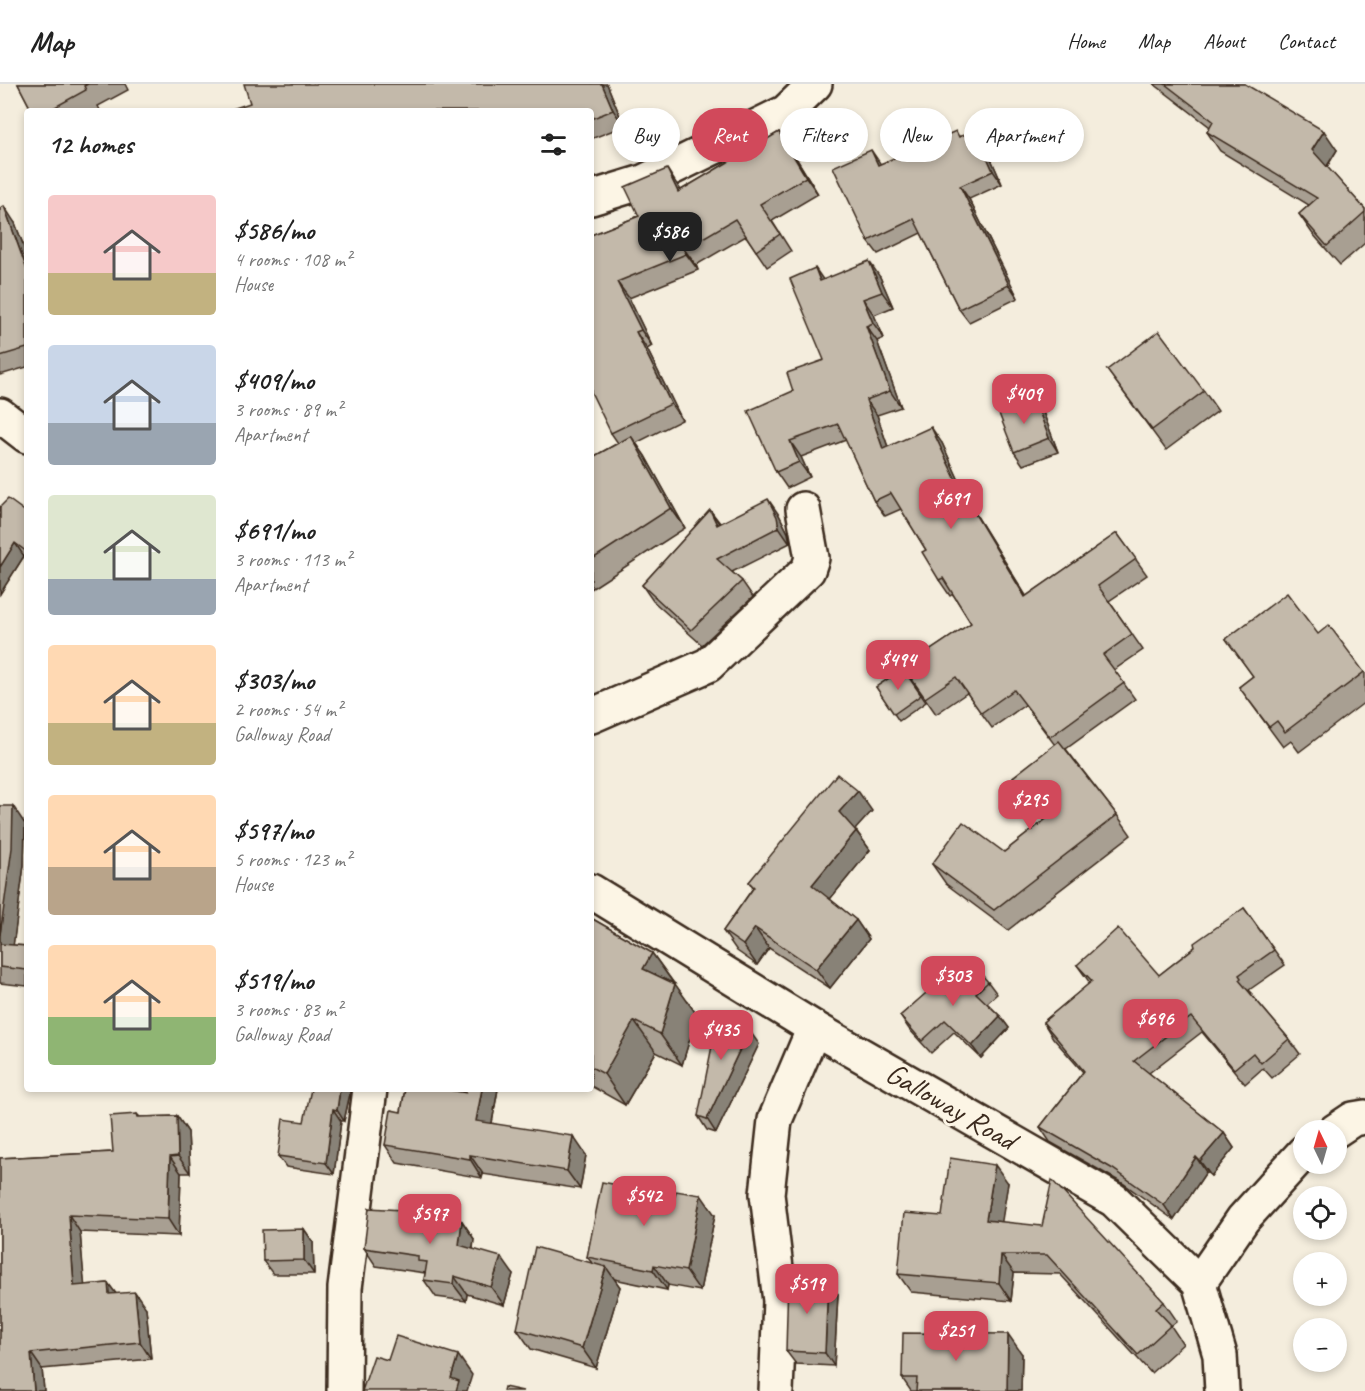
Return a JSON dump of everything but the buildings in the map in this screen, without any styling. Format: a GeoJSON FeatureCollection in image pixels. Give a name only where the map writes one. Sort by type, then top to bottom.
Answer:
{"type":"FeatureCollection","features":[{"type":"Feature","properties":{"kind":"street"},"geometry":{"type":"LineString","coordinates":[[594,197],[642,182],[786,112],[815,84]]}},
{"type":"Feature","properties":{"kind":"street"},"geometry":{"type":"LineString","coordinates":[[0,415],[24,434]]}},
{"type":"Feature","properties":{"kind":"street"},"geometry":{"type":"LineString","coordinates":[[594,715],[708,665],[808,570],[812,558],[803,509]]}},
{"type":"Feature","properties":{"kind":"street","name":"Galloway Road"},"geometry":{"type":"LineString","coordinates":[[594,893],[814,1028],[1114,1200],[1199,1283],[1220,1355],[1222,1391]]}},
{"type":"Feature","properties":{"kind":"street"},"geometry":{"type":"LineString","coordinates":[[776,1391],[780,1301],[767,1194],[776,1120],[814,1028]]}},
{"type":"Feature","properties":{"kind":"street"},"geometry":{"type":"LineString","coordinates":[[344,1391],[345,1287],[370,1092]]}},
{"type":"Feature","properties":{"kind":"street"},"geometry":{"type":"LineString","coordinates":[[1347,1123],[1353,1119],[1365,1117]]}},
{"type":"Feature","properties":{"kind":"street"},"geometry":{"type":"LineString","coordinates":[[1199,1283],[1243,1219],[1293,1164]]}}]}
